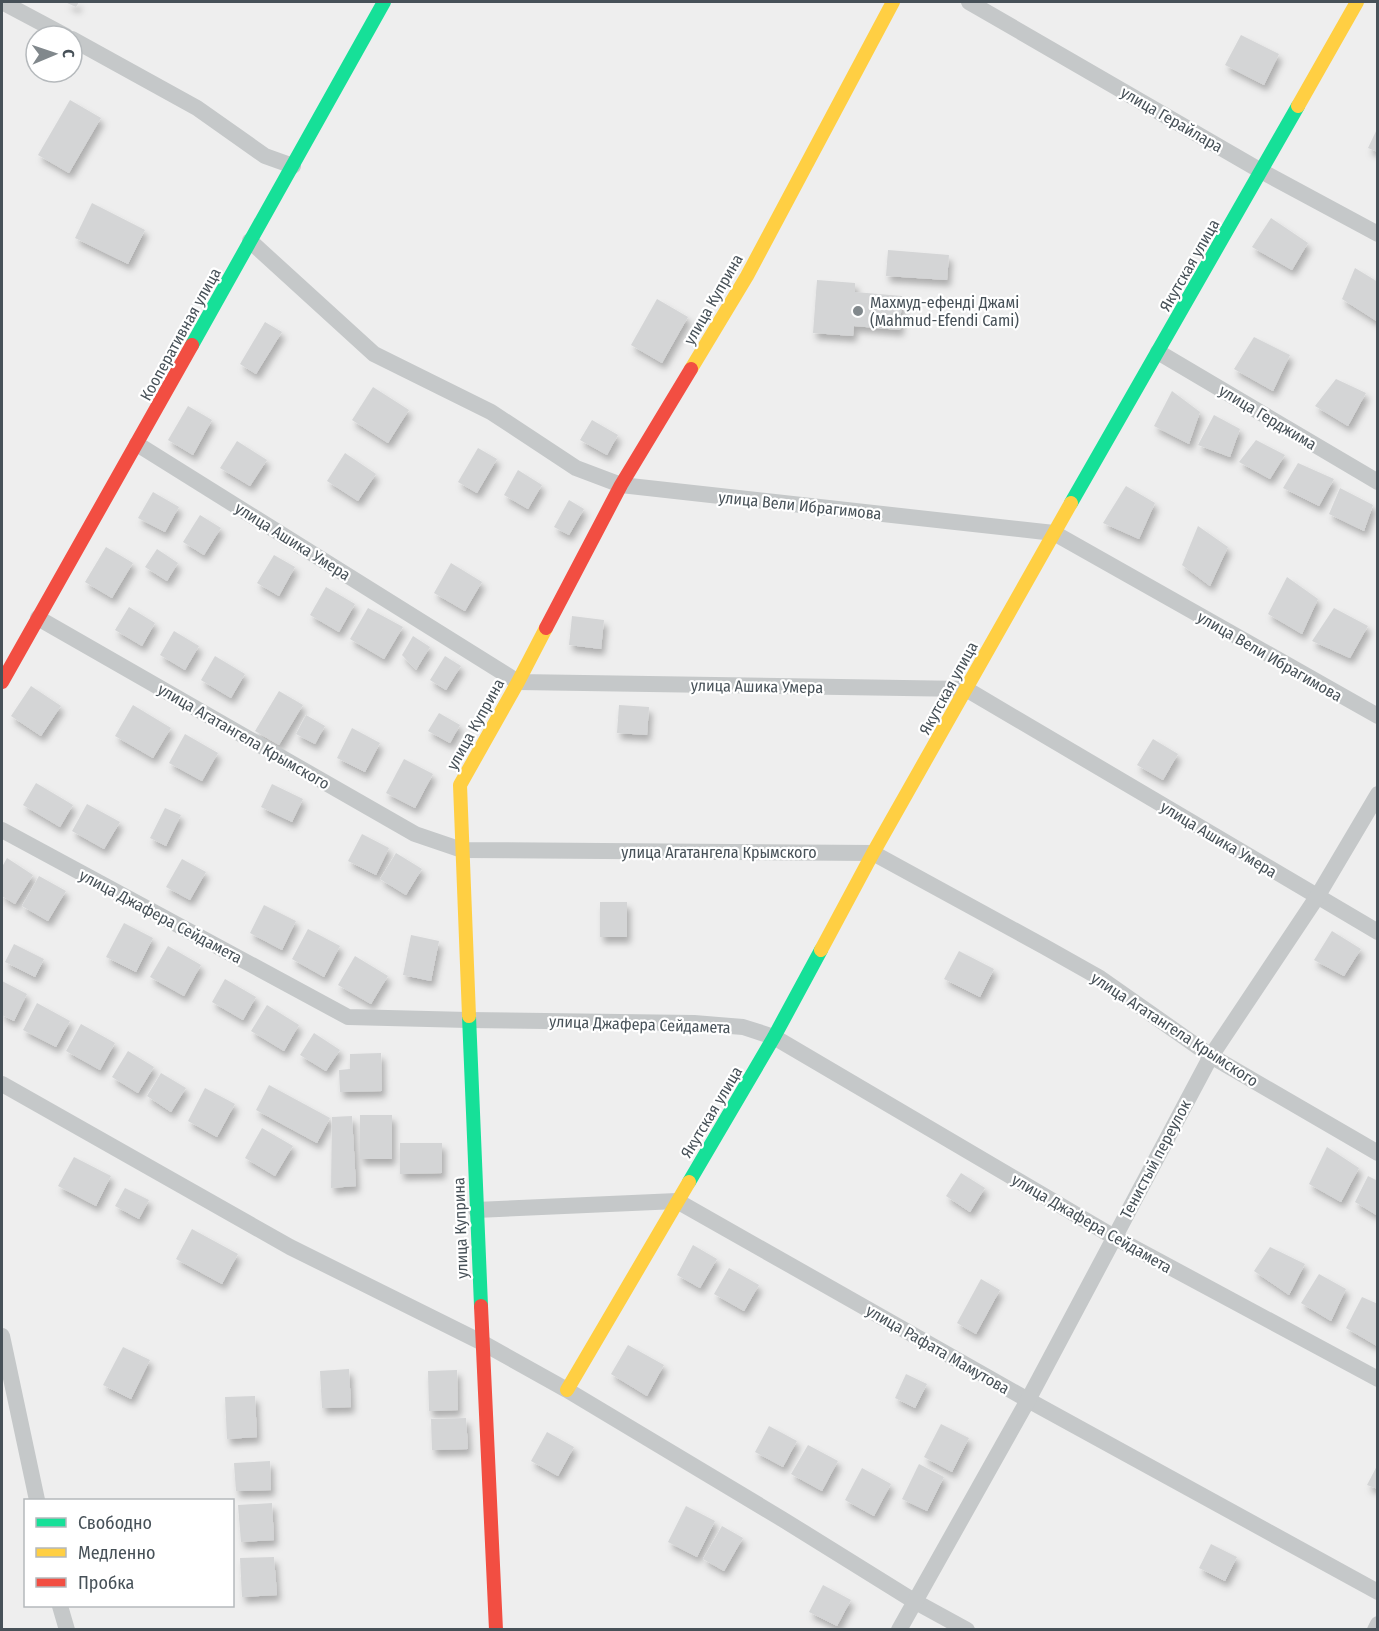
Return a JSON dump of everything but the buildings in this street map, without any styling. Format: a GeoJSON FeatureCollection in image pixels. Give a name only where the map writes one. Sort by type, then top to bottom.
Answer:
{"type":"FeatureCollection","features":[{"type":"Feature","properties":{"kind":"street"},"geometry":{"type":"LineString","coordinates":[[2,2],[43,24]]}},
{"type":"Feature","properties":{"kind":"street","name":"Кооперативная улица"},"geometry":{"type":"LineString","coordinates":[[2,682],[384,2]]}},
{"type":"Feature","properties":{"kind":"street","name":"улица Куприна"},"geometry":{"type":"LineString","coordinates":[[496,1629],[481,1342],[460,785],[518,682],[621,485],[747,276],[893,2]]}},
{"type":"Feature","properties":{"kind":"street","name":"улица Герайлара"},"geometry":{"type":"LineString","coordinates":[[969,2],[1262,171],[1377,234]]}},
{"type":"Feature","properties":{"kind":"street","name":"Якутская улица"},"geometry":{"type":"LineString","coordinates":[[567,1390],[774,1037],[873,853],[1357,2]]}},
{"type":"Feature","properties":{"kind":"street"},"geometry":{"type":"LineString","coordinates":[[84,46],[197,108],[265,156],[293,166]]}},
{"type":"Feature","properties":{"kind":"street","name":"улица Вели Ибрагимова"},"geometry":{"type":"LineString","coordinates":[[250,242],[374,354],[491,412],[576,468],[621,485],[1054,533],[1377,716]]}},
{"type":"Feature","properties":{"kind":"street","name":"улица Герджима"},"geometry":{"type":"LineString","coordinates":[[1158,352],[1377,482]]}},
{"type":"Feature","properties":{"kind":"street","name":"улица Ашика Умера"},"geometry":{"type":"LineString","coordinates":[[137,444],[518,682],[966,689],[1377,932]]}},
{"type":"Feature","properties":{"kind":"street","name":"улица Агатангела Крымского"},"geometry":{"type":"LineString","coordinates":[[38,618],[415,834],[462,850],[873,853],[1100,978],[1211,1056],[1377,1153]]}},
{"type":"Feature","properties":{"kind":"street","name":"Тенистый переулок"},"geometry":{"type":"LineString","coordinates":[[899,1629],[1028,1400],[1211,1056],[1317,897],[1377,794]]}},
{"type":"Feature","properties":{"kind":"street","name":"улица Джафера Сейдамета"},"geometry":{"type":"LineString","coordinates":[[2,830],[348,1017],[694,1023],[743,1027],[774,1037],[1114,1237],[1377,1379]]}},
{"type":"Feature","properties":{"kind":"street"},"geometry":{"type":"LineString","coordinates":[[2,1084],[290,1247],[481,1342],[567,1390],[914,1601],[967,1629]]}},
{"type":"Feature","properties":{"kind":"street"},"geometry":{"type":"LineString","coordinates":[[476,1210],[677,1201]]}},
{"type":"Feature","properties":{"kind":"street","name":"улица Рафата Мамутова"},"geometry":{"type":"LineString","coordinates":[[677,1201],[1028,1400],[1377,1592]]}},
{"type":"Feature","properties":{"kind":"street"},"geometry":{"type":"LineString","coordinates":[[2,1336],[37,1499]]}},
{"type":"Feature","properties":{"kind":"street"},"geometry":{"type":"LineString","coordinates":[[61,1607],[67,1629]]}},
{"type":"Feature","properties":{"kind":"street"},"geometry":{"type":"LineString","coordinates":[[1374,1629],[1377,1624]]}},
{"type":"Feature","properties":{"kind":"traffic: fast"},"geometry":{"type":"LineString","coordinates":[[192,345],[384,2]]}},
{"type":"Feature","properties":{"kind":"traffic: fast"},"geometry":{"type":"LineString","coordinates":[[1071,503],[1298,106]]}},
{"type":"Feature","properties":{"kind":"traffic: fast"},"geometry":{"type":"LineString","coordinates":[[689,1182],[774,1037],[821,950]]}},
{"type":"Feature","properties":{"kind":"traffic: fast"},"geometry":{"type":"LineString","coordinates":[[469,1016],[481,1306]]}},
{"type":"Feature","properties":{"kind":"traffic: slow"},"geometry":{"type":"LineString","coordinates":[[691,369],[747,276],[893,2]]}},
{"type":"Feature","properties":{"kind":"traffic: slow"},"geometry":{"type":"LineString","coordinates":[[1298,106],[1357,2]]}},
{"type":"Feature","properties":{"kind":"traffic: slow"},"geometry":{"type":"LineString","coordinates":[[821,950],[873,853],[1071,503]]}},
{"type":"Feature","properties":{"kind":"traffic: slow"},"geometry":{"type":"LineString","coordinates":[[469,1016],[460,785],[546,628]]}},
{"type":"Feature","properties":{"kind":"traffic: slow"},"geometry":{"type":"LineString","coordinates":[[567,1390],[689,1182]]}},
{"type":"Feature","properties":{"kind":"traffic: jam"},"geometry":{"type":"LineString","coordinates":[[2,682],[192,345]]}},
{"type":"Feature","properties":{"kind":"traffic: jam"},"geometry":{"type":"LineString","coordinates":[[546,628],[621,485],[691,369]]}},
{"type":"Feature","properties":{"kind":"traffic: jam"},"geometry":{"type":"LineString","coordinates":[[481,1306],[496,1630]]}},
{"type":"Feature","properties":{"kind":"place","name":"Махмуд-ефенді Джамі (Mahmud-Efendi Cami)"},"geometry":{"type":"Point","coordinates":[858,311]}}]}
